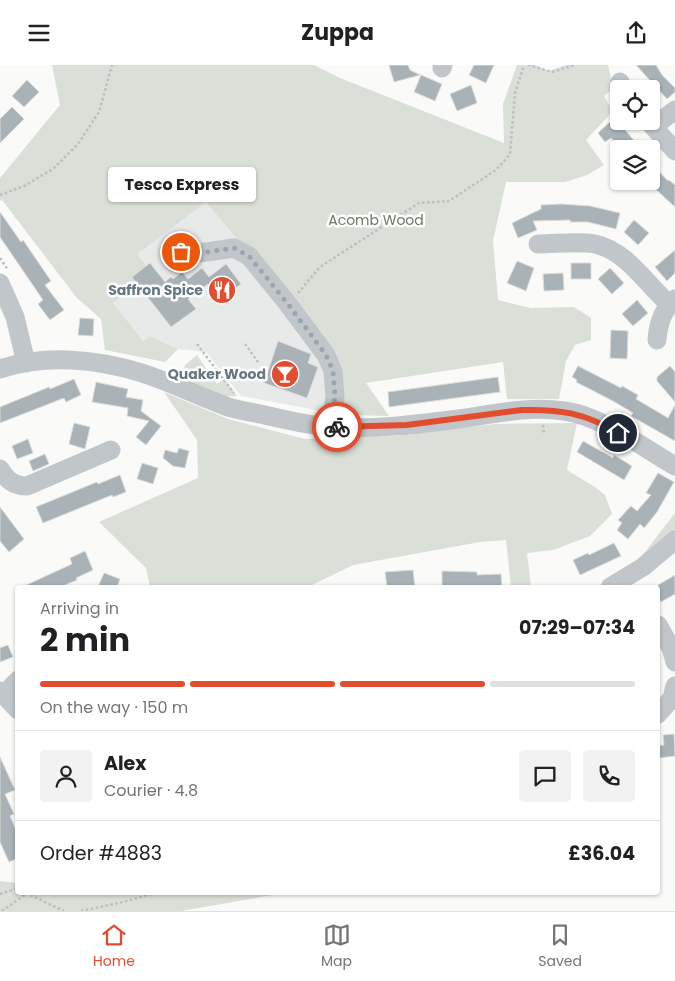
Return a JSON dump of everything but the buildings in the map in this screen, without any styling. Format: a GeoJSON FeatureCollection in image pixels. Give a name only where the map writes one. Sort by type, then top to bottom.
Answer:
{"type":"FeatureCollection","features":[{"type":"Feature","properties":{"kind":"street"},"geometry":{"type":"LineString","coordinates":[[660,118],[675,110]]}},
{"type":"Feature","properties":{"kind":"street"},"geometry":{"type":"LineString","coordinates":[[656,130],[675,151]]}},
{"type":"Feature","properties":{"kind":"street"},"geometry":{"type":"LineString","coordinates":[[549,249],[594,244],[608,248],[631,265],[655,291],[672,301],[658,327],[657,340]]}},
{"type":"Feature","properties":{"kind":"street"},"geometry":{"type":"LineString","coordinates":[[170,248],[181,252],[199,253],[234,248],[249,256],[326,355],[333,371],[335,396],[331,427]]}},
{"type":"Feature","properties":{"kind":"street"},"geometry":{"type":"LineString","coordinates":[[0,283],[15,317],[26,363]]}},
{"type":"Feature","properties":{"kind":"street"},"geometry":{"type":"LineString","coordinates":[[0,369],[26,363],[79,361],[114,365],[143,373],[225,406],[303,424],[331,427],[407,425],[522,410],[564,411],[586,416],[675,466]]}},
{"type":"Feature","properties":{"kind":"street"},"geometry":{"type":"LineString","coordinates":[[0,469],[18,493],[67,467],[111,449]]}},
{"type":"Feature","properties":{"kind":"street"},"geometry":{"type":"LineString","coordinates":[[631,583],[675,540]]}},
{"type":"Feature","properties":{"kind":"street"},"geometry":{"type":"LineString","coordinates":[[660,629],[671,648],[675,662]]}},
{"type":"Feature","properties":{"kind":"street"},"geometry":{"type":"LineString","coordinates":[[15,683],[2,693],[15,707]]}},
{"type":"Feature","properties":{"kind":"street"},"geometry":{"type":"LineString","coordinates":[[660,712],[674,694]]}},
{"type":"Feature","properties":{"kind":"path"},"geometry":{"type":"LineString","coordinates":[[0,195],[24,186],[53,169],[78,144],[99,112],[112,65]]}},
{"type":"Feature","properties":{"kind":"path"},"geometry":{"type":"LineString","coordinates":[[288,304],[320,267],[419,203],[449,201],[474,187],[496,170],[510,154],[515,93],[524,65]]}},
{"type":"Feature","properties":{"kind":"path"},"geometry":{"type":"LineString","coordinates":[[528,65],[552,72],[574,65]]}},
{"type":"Feature","properties":{"kind":"path"},"geometry":{"type":"LineString","coordinates":[[197,344],[249,412]]}},
{"type":"Feature","properties":{"kind":"path"},"geometry":{"type":"LineString","coordinates":[[244,344],[258,362]]}},
{"type":"Feature","properties":{"kind":"path"},"geometry":{"type":"LineString","coordinates":[[0,894],[15,889]]}},
{"type":"Feature","properties":{"kind":"path"},"geometry":{"type":"LineString","coordinates":[[2,911],[23,895]]}},
{"type":"Feature","properties":{"kind":"path"},"geometry":{"type":"LineString","coordinates":[[30,895],[64,911]]}},
{"type":"Feature","properties":{"kind":"path"},"geometry":{"type":"LineString","coordinates":[[81,911],[123,903],[148,895]]}},
{"type":"Feature","properties":{"kind":"shaded area"},"geometry":{"type":"Polygon","coordinates":[[[206,202],[342,365],[343,415],[241,396],[206,352],[178,349],[150,336],[143,342],[113,303],[138,284],[132,277],[136,254],[206,202]]]}},
{"type":"Feature","properties":{"kind":"green space","name":"Acomb Wood"},"geometry":{"type":"Polygon","coordinates":[[[52,65],[314,65],[340,78],[504,143],[503,104],[517,65],[535,65],[549,71],[566,65],[608,65],[611,80],[610,91],[604,96],[610,106],[610,114],[586,140],[604,165],[587,175],[565,182],[506,182],[493,241],[498,300],[531,308],[574,307],[591,318],[591,340],[575,345],[566,361],[559,399],[507,399],[503,362],[366,383],[389,416],[343,415],[342,365],[206,202],[137,254],[146,266],[138,284],[113,303],[143,341],[150,336],[178,349],[165,362],[105,350],[101,319],[77,298],[2,200],[0,201],[0,178],[60,105],[52,65]]]}},
{"type":"Feature","properties":{"kind":"green space"},"geometry":{"type":"Polygon","coordinates":[[[197,355],[217,384],[224,379],[237,396],[219,397],[185,383],[182,377],[189,374],[184,366],[197,355]]]}},
{"type":"Feature","properties":{"kind":"green space"},"geometry":{"type":"Polygon","coordinates":[[[164,392],[228,419],[305,439],[396,436],[495,424],[577,423],[567,470],[605,495],[612,514],[590,536],[553,550],[527,553],[531,585],[511,585],[506,540],[480,542],[353,565],[312,585],[150,585],[146,568],[99,522],[198,478],[197,440],[164,392]]]}},
{"type":"Feature","properties":{"kind":"green space"},"geometry":{"type":"Polygon","coordinates":[[[675,513],[675,532],[631,570],[675,513]]]}},
{"type":"Feature","properties":{"kind":"green space"},"geometry":{"type":"Polygon","coordinates":[[[0,881],[15,883],[15,895],[273,895],[181,911],[0,911],[0,881]]]}},
{"type":"Feature","properties":{"kind":"way so far"},"geometry":{"type":"LineString","coordinates":[[181,252],[199,253],[234,248],[249,256],[326,355],[333,371],[335,396],[331,427],[337,427]]}},
{"type":"Feature","properties":{"kind":"place","name":"Tesco Express"},"geometry":{"type":"Point","coordinates":[181,252]}},
{"type":"Feature","properties":{"kind":"place","name":"Saffron Spice"},"geometry":{"type":"Point","coordinates":[222,290]}},
{"type":"Feature","properties":{"kind":"place","name":"Quaker Wood"},"geometry":{"type":"Point","coordinates":[285,374]}},
{"type":"Feature","properties":{"kind":"route"},"geometry":{"type":"LineString","coordinates":[[337,427],[389,427],[501,412],[542,409],[586,416],[618,433]]}}]}
